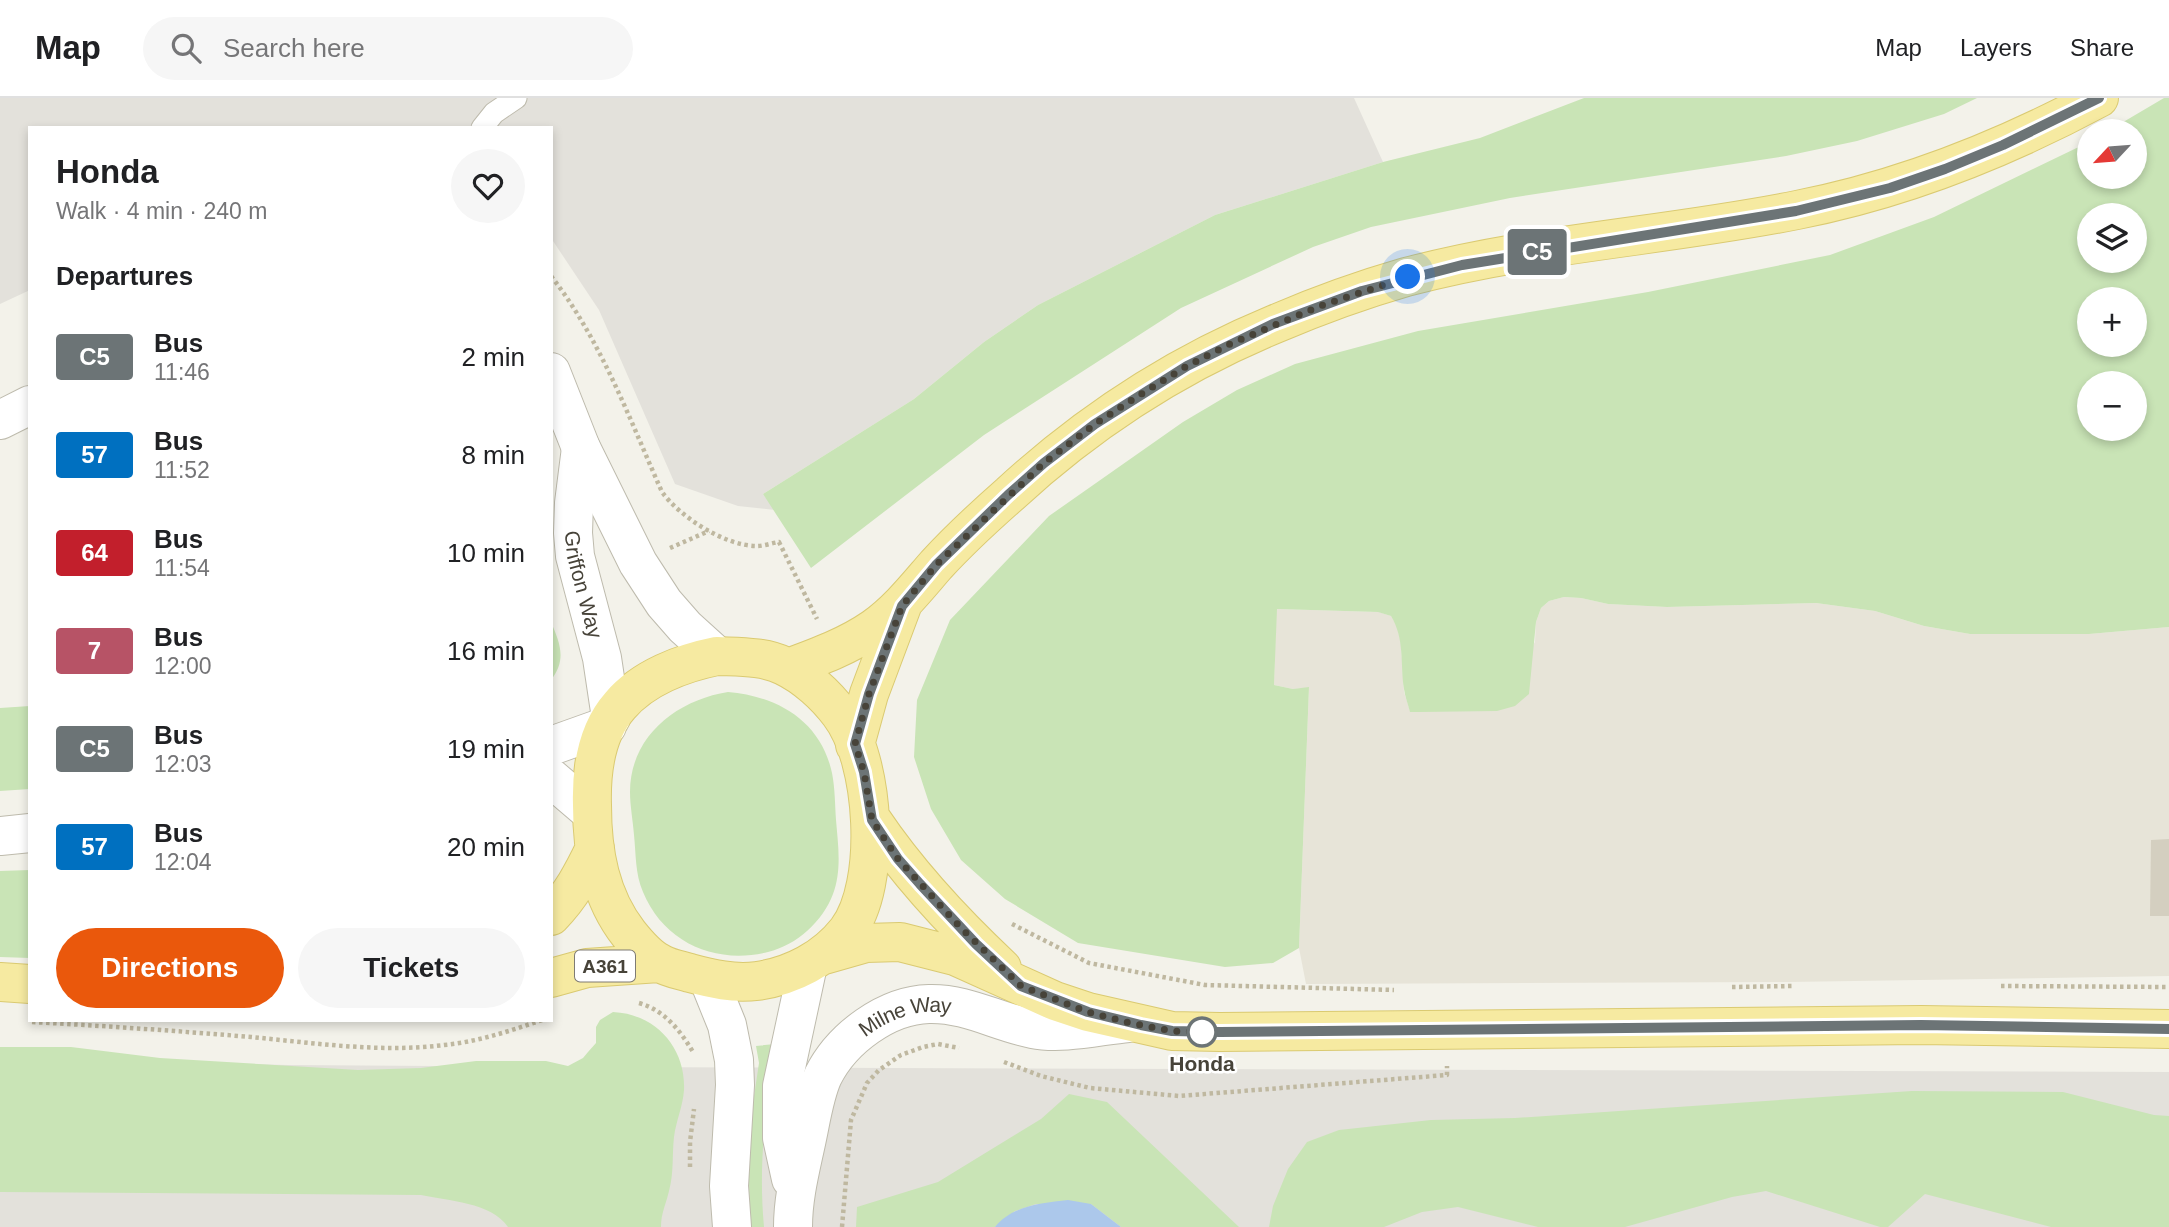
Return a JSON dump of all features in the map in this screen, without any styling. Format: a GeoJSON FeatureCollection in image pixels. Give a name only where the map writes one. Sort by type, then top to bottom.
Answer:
{"type":"FeatureCollection","features":[{"type":"Feature","properties":{"kind":"main road"},"geometry":{"type":"LineString","coordinates":[[788,668],[833,652],[857,639],[902,606],[937,564],[1008,495],[1095,424],[1187,366],[1273,324],[1362,291],[1448,268],[1508,256],[1796,211],[1890,188],[2003,145],[2099,98]]}},
{"type":"Feature","properties":{"kind":"main road"},"geometry":{"type":"LineString","coordinates":[[855,744],[869,694],[902,606]]}},
{"type":"Feature","properties":{"kind":"main road"},"geometry":{"type":"LineString","coordinates":[[816,960],[848,930],[860,907],[868,875],[872,820],[864,772],[842,715],[823,695],[788,668],[762,660],[717,656],[692,661],[666,672],[620,705],[609,722],[596,754],[592,779],[594,831],[601,879],[608,903],[638,945],[659,963],[708,978],[730,982],[757,981],[783,975],[816,960],[866,943],[900,942],[955,956],[1077,1008],[1130,1023],[1172,1031],[1907,1025],[2169,1029]]}},
{"type":"Feature","properties":{"kind":"main road"},"geometry":{"type":"LineString","coordinates":[[872,820],[898,859],[976,944],[1021,986]]}},
{"type":"Feature","properties":{"kind":"main road"},"geometry":{"type":"LineString","coordinates":[[553,914],[579,882],[594,831]]}},
{"type":"Feature","properties":{"kind":"main road","name":"A361"},"geometry":{"type":"LineString","coordinates":[[553,977],[587,968],[659,963]]}},
{"type":"Feature","properties":{"kind":"main road"},"geometry":{"type":"LineString","coordinates":[[0,982],[28,984]]}},
{"type":"Feature","properties":{"kind":"street","name":"Griffon Way"},"geometry":{"type":"LineString","coordinates":[[553,377],[581,448],[650,583],[685,627],[717,656]]}},
{"type":"Feature","properties":{"kind":"street"},"geometry":{"type":"LineString","coordinates":[[0,420],[28,406]]}},
{"type":"Feature","properties":{"kind":"street","name":"Griffon Way"},"geometry":{"type":"LineString","coordinates":[[581,448],[574,503],[575,556],[602,658],[609,722]]}},
{"type":"Feature","properties":{"kind":"street"},"geometry":{"type":"LineString","coordinates":[[553,745],[609,722]]}},
{"type":"Feature","properties":{"kind":"street"},"geometry":{"type":"LineString","coordinates":[[553,781],[594,831]]}},
{"type":"Feature","properties":{"kind":"street"},"geometry":{"type":"LineString","coordinates":[[0,836],[28,833]]}},
{"type":"Feature","properties":{"kind":"street","name":"Milne Way"},"geometry":{"type":"LineString","coordinates":[[794,1211],[782,1138],[782,1086],[816,960]]}},
{"type":"Feature","properties":{"kind":"street"},"geometry":{"type":"LineString","coordinates":[[708,978],[727,1025],[734,1059],[729,1185],[732,1227]]}},
{"type":"Feature","properties":{"kind":"street","name":"Milne Way"},"geometry":{"type":"LineString","coordinates":[[794,1211],[823,1077],[835,1057],[856,1035],[883,1017],[909,1006],[949,1004],[1029,1029],[1045,1031],[1130,1023]]}},
{"type":"Feature","properties":{"kind":"lane"},"geometry":{"type":"LineString","coordinates":[[484,126],[494,113],[516,98]]}},
{"type":"Feature","properties":{"kind":"path"},"geometry":{"type":"LineString","coordinates":[[553,279],[575,307],[597,346],[671,505],[727,540],[759,546],[779,542],[833,652]]}},
{"type":"Feature","properties":{"kind":"path"},"geometry":{"type":"LineString","coordinates":[[1002,918],[1089,963],[1205,985],[1406,991]]}},
{"type":"Feature","properties":{"kind":"path"},"geometry":{"type":"LineString","coordinates":[[1730,987],[1799,986]]}},
{"type":"Feature","properties":{"kind":"path"},"geometry":{"type":"LineString","coordinates":[[1993,986],[2169,987]]}},
{"type":"Feature","properties":{"kind":"path"},"geometry":{"type":"LineString","coordinates":[[632,1001],[659,1011],[672,1023],[692,1050]]}},
{"type":"Feature","properties":{"kind":"path"},"geometry":{"type":"LineString","coordinates":[[26,1022],[173,1030],[340,1045],[402,1047],[443,1046],[535,1022]]}},
{"type":"Feature","properties":{"kind":"path"},"geometry":{"type":"LineString","coordinates":[[1002,1062],[1063,1083],[1102,1090],[1180,1096],[1258,1091],[1447,1075],[1448,1030]]}},
{"type":"Feature","properties":{"kind":"path"},"geometry":{"type":"LineString","coordinates":[[842,1227],[851,1120],[867,1083],[879,1070],[901,1055],[923,1046],[938,1044],[965,1049]]}},
{"type":"Feature","properties":{"kind":"shaded area"},"geometry":{"type":"Polygon","coordinates":[[[0,98],[1354,98],[1383,162],[1215,215],[1038,305],[984,342],[914,399],[763,494],[775,510],[738,506],[675,484],[599,310],[553,241],[553,126],[28,126],[28,291],[0,304],[0,98]]]}},
{"type":"Feature","properties":{"kind":"shaded area"},"geometry":{"type":"Polygon","coordinates":[[[1564,597],[1608,604],[1667,607],[1816,603],[1875,611],[1924,626],[1970,634],[2089,634],[2169,627],[2169,976],[1789,982],[1306,984],[1299,948],[1309,688],[1293,689],[1274,685],[1276,609],[1379,612],[1391,616],[1398,626],[1404,692],[1410,711],[1497,711],[1535,642],[1536,622],[1541,608],[1549,601],[1564,597]]]}},
{"type":"Feature","properties":{"kind":"shaded area"},"geometry":{"type":"Polygon","coordinates":[[[0,1058],[288,1065],[569,1067],[2169,1072],[2169,1227],[0,1227],[0,1058]]]}},
{"type":"Feature","properties":{"kind":"green space"},"geometry":{"type":"Polygon","coordinates":[[[1584,98],[1977,98],[1944,114],[1857,141],[1786,156],[1510,198],[1371,227],[1313,247],[1181,308],[984,435],[811,568],[763,494],[914,399],[984,342],[1038,305],[1215,215],[1383,162],[1480,138],[1584,98]]]}},
{"type":"Feature","properties":{"kind":"green space"},"geometry":{"type":"Polygon","coordinates":[[[2164,98],[2169,98],[2169,627],[2089,634],[1970,634],[1924,626],[1875,611],[1816,603],[1667,607],[1608,604],[1564,597],[1549,601],[1541,608],[1536,622],[1529,694],[1515,706],[1497,711],[1410,712],[1404,689],[1400,643],[1391,616],[1378,612],[1277,609],[1274,685],[1293,689],[1309,687],[1299,948],[1273,963],[1225,967],[1078,943],[1005,899],[961,860],[931,809],[914,757],[917,700],[950,620],[1049,516],[1183,422],[1237,390],[1295,364],[1418,331],[1648,292],[1830,255],[1934,217],[2077,148],[2077,189],[2147,189],[2147,119],[2128,119],[2164,98]]]}},
{"type":"Feature","properties":{"kind":"green space"},"geometry":{"type":"Polygon","coordinates":[[[553,628],[560,651],[553,677],[553,628]]]}},
{"type":"Feature","properties":{"kind":"green space"},"geometry":{"type":"Polygon","coordinates":[[[728,692],[746,694],[780,706],[807,726],[826,755],[834,791],[838,866],[836,885],[829,904],[816,922],[799,938],[779,949],[749,955],[729,955],[694,946],[664,925],[652,910],[638,878],[630,803],[632,772],[638,754],[660,724],[691,703],[728,692]]]}},
{"type":"Feature","properties":{"kind":"green space"},"geometry":{"type":"Polygon","coordinates":[[[28,706],[28,789],[0,791],[0,708],[28,706]]]}},
{"type":"Feature","properties":{"kind":"green space"},"geometry":{"type":"Polygon","coordinates":[[[28,870],[28,958],[0,957],[0,871],[28,870]]]}},
{"type":"Feature","properties":{"kind":"green space"},"geometry":{"type":"Polygon","coordinates":[[[613,1012],[643,1019],[655,1026],[674,1047],[680,1060],[684,1090],[674,1137],[672,1178],[661,1227],[508,1227],[491,1212],[480,1207],[421,1195],[0,1192],[0,1047],[71,1047],[160,1058],[358,1070],[421,1068],[476,1061],[546,1061],[568,1066],[583,1058],[596,1043],[596,1027],[600,1020],[613,1012]]]}},
{"type":"Feature","properties":{"kind":"green space"},"geometry":{"type":"Polygon","coordinates":[[[775,1044],[762,1157],[764,1227],[750,1227],[748,1136],[759,1063],[756,1046],[775,1044]]]}},
{"type":"Feature","properties":{"kind":"green space"},"geometry":{"type":"Polygon","coordinates":[[[1912,1091],[2063,1092],[2154,1115],[2169,1116],[2169,1227],[2051,1227],[1925,1194],[1888,1227],[1880,1227],[1766,1191],[1732,1197],[1625,1227],[1538,1227],[1458,1207],[1422,1212],[1384,1227],[1269,1227],[1273,1206],[1288,1169],[1307,1142],[1339,1130],[1431,1120],[1515,1118],[1912,1091]]]}},
{"type":"Feature","properties":{"kind":"green space"},"geometry":{"type":"Polygon","coordinates":[[[1069,1094],[1107,1102],[1239,1227],[1121,1227],[1091,1204],[1036,1204],[1015,1211],[995,1227],[856,1227],[857,1207],[938,1182],[1041,1119],[1069,1094]]]}},
{"type":"Feature","properties":{"kind":"water"},"geometry":{"type":"Polygon","coordinates":[[[1068,1200],[1091,1204],[1121,1227],[995,1227],[1019,1210],[1068,1200]]]}},
{"type":"Feature","properties":{"kind":"building"},"geometry":{"type":"Polygon","coordinates":[[[2169,839],[2169,916],[2150,916],[2151,840],[2169,839]]]}},
{"type":"Feature","properties":{"kind":"bus line","name":"C5"},"geometry":{"type":"LineString","coordinates":[[2099,98],[2003,145],[1890,188],[1796,211],[1508,256],[1408,277],[1273,324],[1187,366],[1095,424],[1044,463],[937,564],[902,606],[869,694],[855,744],[864,772],[872,820],[898,859],[976,944],[1021,986],[1088,1012],[1141,1025],[1172,1031],[1220,1032],[1921,1025],[2169,1029]]}},
{"type":"Feature","properties":{"kind":"place","name":"Honda"},"geometry":{"type":"Point","coordinates":[1202,1032]}},
{"type":"Feature","properties":{"kind":"route"},"geometry":{"type":"LineString","coordinates":[[1202,1032],[1172,1031],[1130,1023],[1055,1001],[1021,986],[976,944],[898,859],[872,820],[864,772],[855,744],[869,694],[902,606],[937,564],[1044,463],[1095,424],[1138,396],[1230,344],[1320,306],[1408,277]]}}]}
